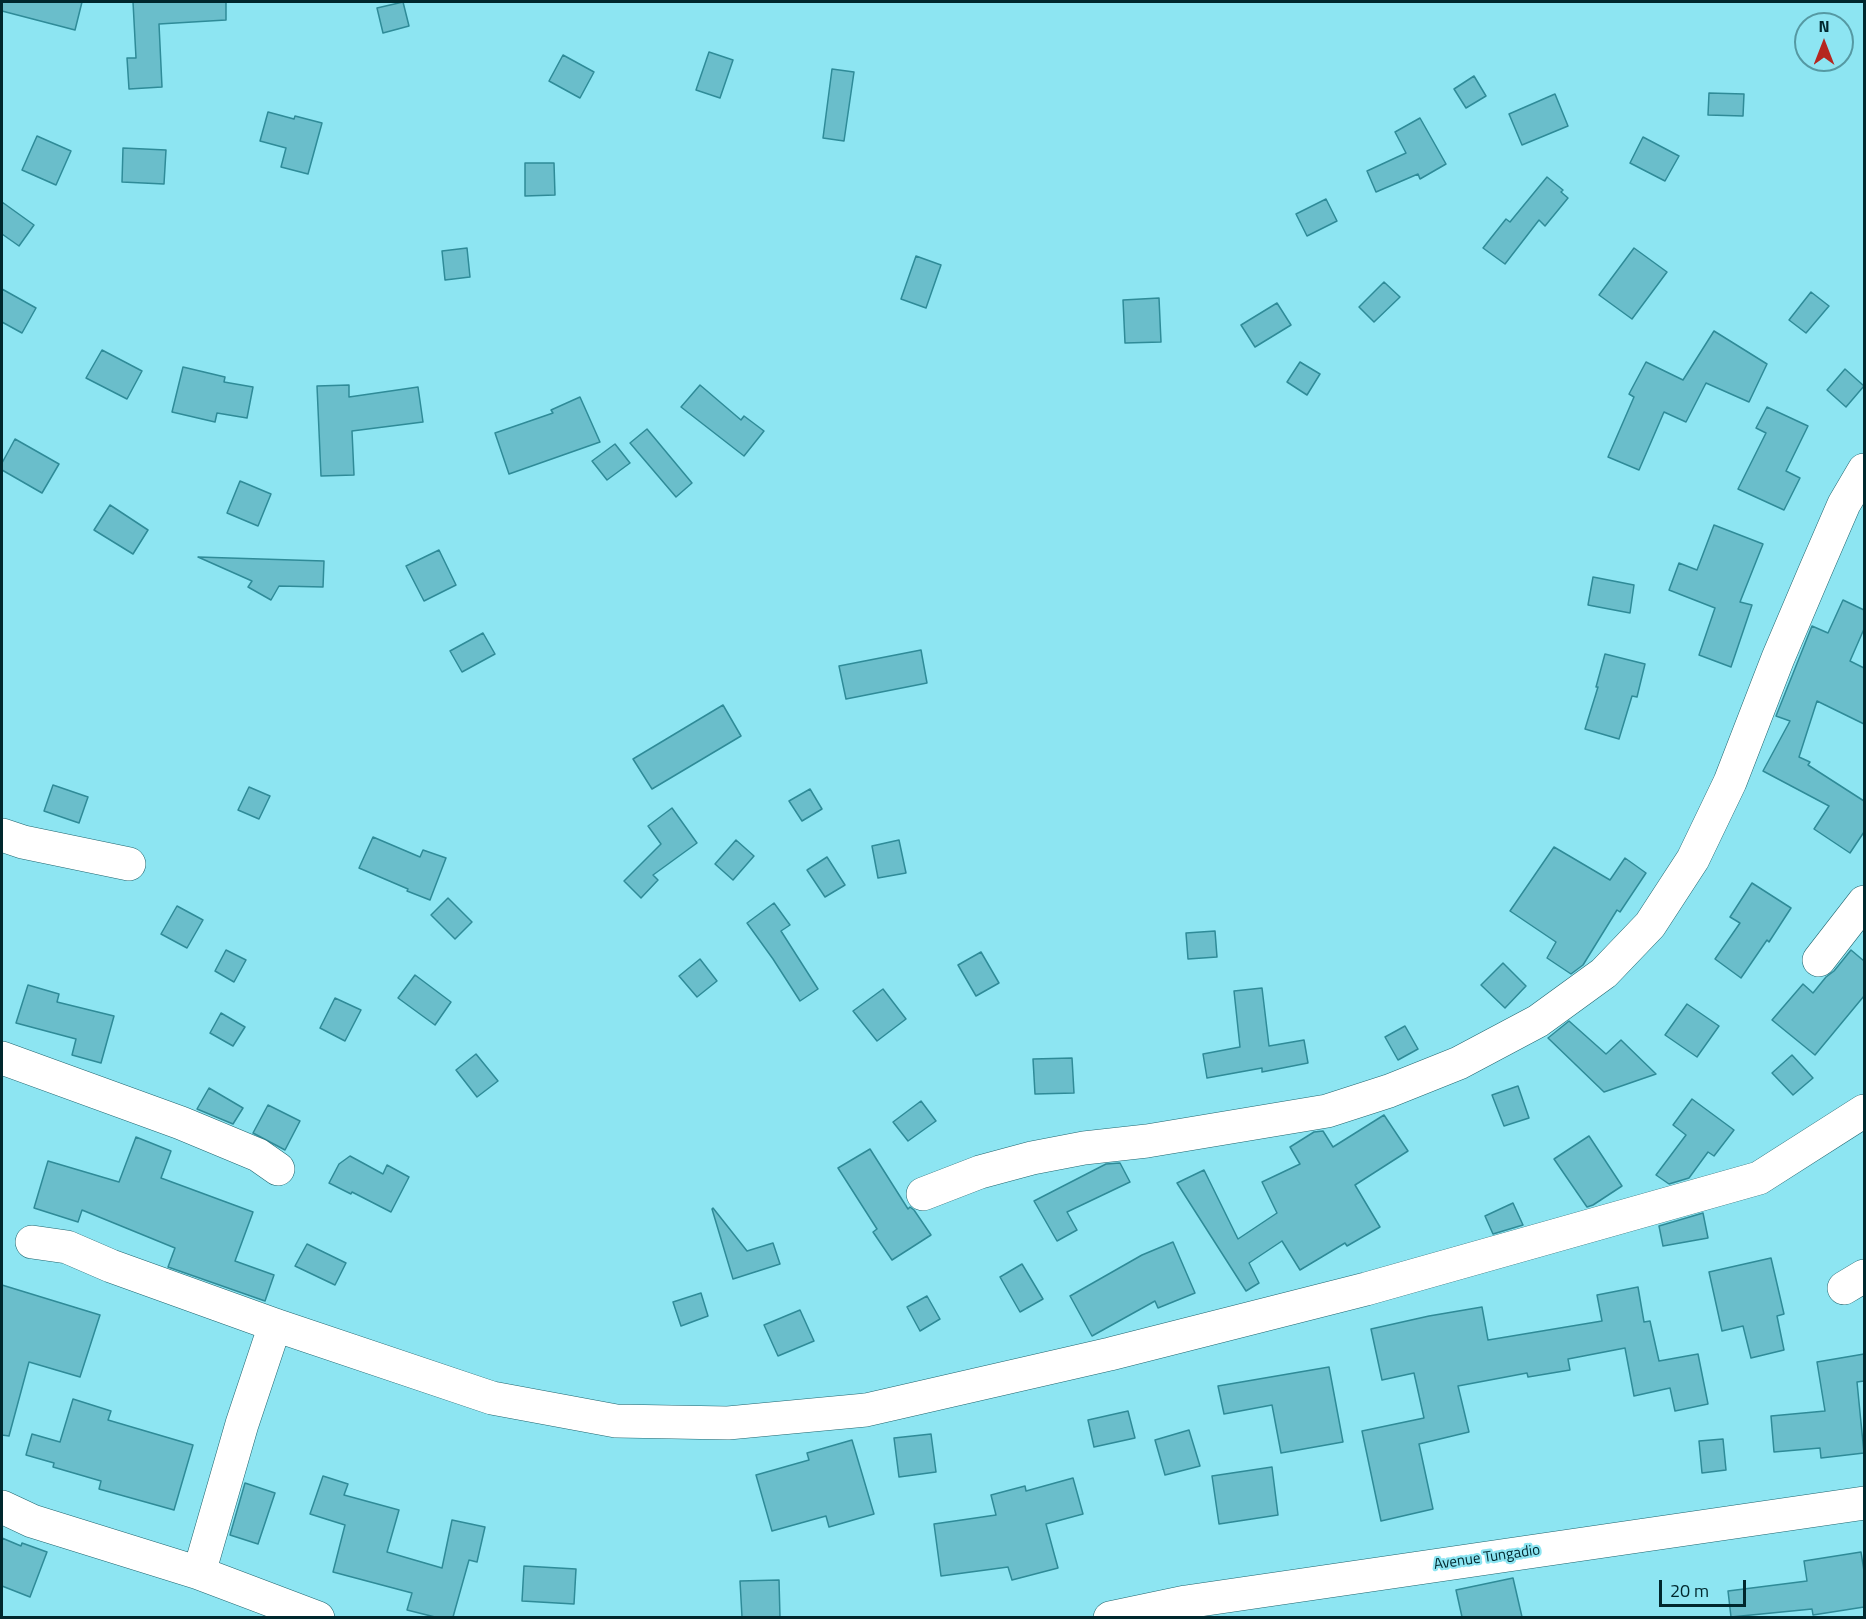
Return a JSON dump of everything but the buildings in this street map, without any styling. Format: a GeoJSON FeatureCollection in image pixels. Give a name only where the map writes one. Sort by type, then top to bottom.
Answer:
{"type":"FeatureCollection","features":[{"type":"Feature","properties":{"kind":"street"},"geometry":{"type":"LineString","coordinates":[[923,1194],[980,1172],[1032,1158],[1327,1111],[1389,1091],[1459,1063],[1538,1021],[1604,973],[1650,925],[1694,859],[1730,782],[1819,561],[1844,504],[1864,470]]}},
{"type":"Feature","properties":{"kind":"street"},"geometry":{"type":"LineString","coordinates":[[2,835],[23,842],[129,864]]}},
{"type":"Feature","properties":{"kind":"street"},"geometry":{"type":"LineString","coordinates":[[1819,960],[1864,902]]}},
{"type":"Feature","properties":{"kind":"street"},"geometry":{"type":"LineString","coordinates":[[2,1058],[181,1122],[258,1155],[278,1169]]}},
{"type":"Feature","properties":{"kind":"street"},"geometry":{"type":"LineString","coordinates":[[32,1242],[67,1247],[111,1266],[275,1325],[492,1398],[616,1421],[728,1423],[866,1410],[1110,1354],[1354,1292],[1759,1178],[1864,1111]]}},
{"type":"Feature","properties":{"kind":"street"},"geometry":{"type":"LineString","coordinates":[[199,1573],[242,1424],[275,1325]]}},
{"type":"Feature","properties":{"kind":"street","name":"Avenue Tungadio"},"geometry":{"type":"LineString","coordinates":[[1110,1617],[1186,1602],[1864,1503]]}},
{"type":"Feature","properties":{"kind":"street"},"geometry":{"type":"LineString","coordinates":[[2,1507],[32,1521],[199,1573],[318,1617]]}}]}
